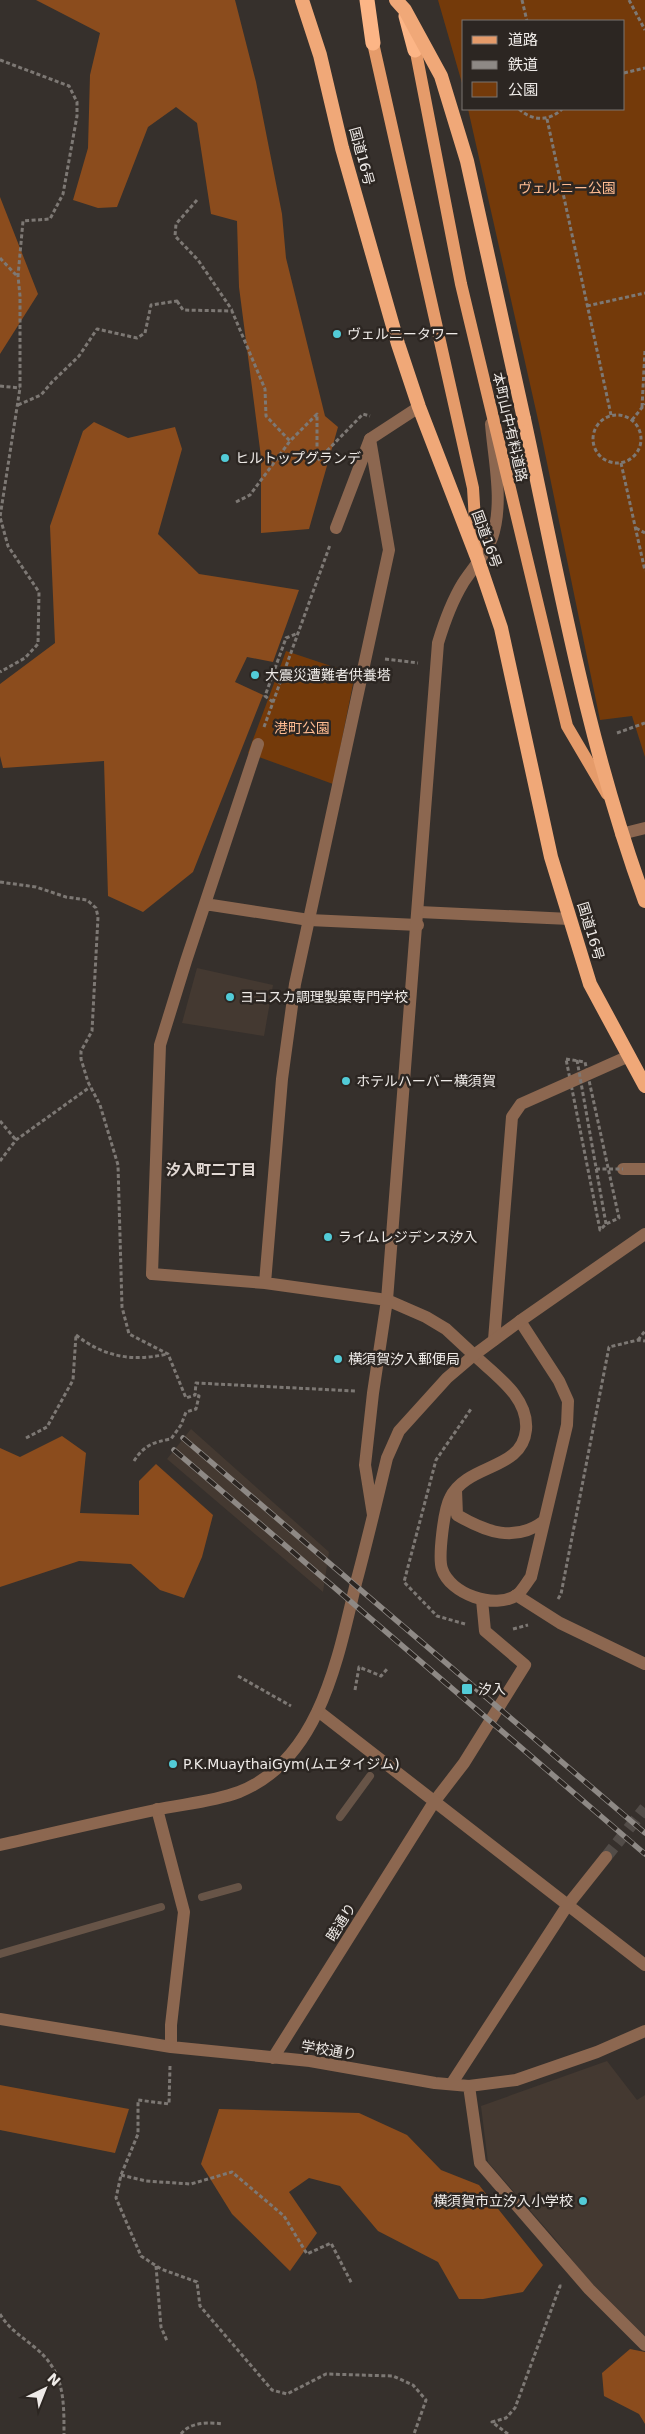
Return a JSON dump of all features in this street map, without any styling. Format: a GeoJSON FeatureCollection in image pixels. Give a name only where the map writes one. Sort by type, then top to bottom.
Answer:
{"type":"FeatureCollection","features":[{"type":"Feature","properties":{"kind":"highway","name":"国道16号"},"geometry":{"type":"LineString","coordinates":[[302,0],[320,55],[342,148],[398,344],[419,407],[478,560],[501,628],[551,857],[590,984],[645,1086]]}},
{"type":"Feature","properties":{"kind":"highway"},"geometry":{"type":"LineString","coordinates":[[368,0],[373,43]]}},
{"type":"Feature","properties":{"kind":"highway"},"geometry":{"type":"LineString","coordinates":[[396,0],[405,10],[441,76],[468,161],[574,653],[620,834],[645,901]]}},
{"type":"Feature","properties":{"kind":"highway"},"geometry":{"type":"LineString","coordinates":[[402,0],[415,50]]}},
{"type":"Feature","properties":{"kind":"main road"},"geometry":{"type":"LineString","coordinates":[[364,0],[473,488],[478,560]]}},
{"type":"Feature","properties":{"kind":"main road","name":"本町山中有料道路"},"geometry":{"type":"LineString","coordinates":[[408,0],[415,50],[461,284],[567,726],[610,799]]}},
{"type":"Feature","properties":{"kind":"street"},"geometry":{"type":"LineString","coordinates":[[373,1516],[365,1465],[373,1394],[388,1300],[438,643],[443,625],[461,585],[491,540],[497,519],[498,494],[488,401]]}},
{"type":"Feature","properties":{"kind":"street"},"geometry":{"type":"LineString","coordinates":[[336,528],[370,439],[419,407]]}},
{"type":"Feature","properties":{"kind":"street"},"geometry":{"type":"LineString","coordinates":[[265,1283],[282,1079],[295,984],[389,550],[370,439]]}},
{"type":"Feature","properties":{"kind":"street"},"geometry":{"type":"LineString","coordinates":[[258,744],[160,1046],[152,1274],[265,1283],[388,1300],[426,1317],[446,1329],[474,1355],[518,1399],[526,1416],[526,1433],[517,1452],[503,1462],[470,1475],[449,1498],[440,1548],[442,1570],[457,1591],[482,1600],[500,1600],[516,1595],[531,1577],[567,1425],[568,1401],[559,1381],[520,1321]]}},
{"type":"Feature","properties":{"kind":"street"},"geometry":{"type":"LineString","coordinates":[[620,834],[645,828]]}},
{"type":"Feature","properties":{"kind":"street"},"geometry":{"type":"LineString","coordinates":[[206,904],[309,920],[570,919]]}},
{"type":"Feature","properties":{"kind":"street"},"geometry":{"type":"LineString","coordinates":[[494,1340],[512,1117],[521,1104],[629,1056]]}},
{"type":"Feature","properties":{"kind":"street"},"geometry":{"type":"LineString","coordinates":[[623,1168],[645,1169]]}},
{"type":"Feature","properties":{"kind":"street"},"geometry":{"type":"LineString","coordinates":[[0,1845],[157,1809],[217,1799],[240,1792],[262,1780],[278,1768],[296,1747],[318,1711],[342,1646],[387,1458],[399,1431],[447,1378],[474,1355],[645,1234]]}},
{"type":"Feature","properties":{"kind":"street"},"geometry":{"type":"LineString","coordinates":[[456,1490],[457,1514],[477,1526],[515,1533],[532,1530],[544,1521]]}},
{"type":"Feature","properties":{"kind":"street"},"geometry":{"type":"LineString","coordinates":[[516,1595],[560,1623],[645,1664]]}},
{"type":"Feature","properties":{"kind":"street","name":"睦通り"},"geometry":{"type":"LineString","coordinates":[[273,2058],[434,1802],[464,1763],[525,1665],[485,1631],[482,1600]]}},
{"type":"Feature","properties":{"kind":"street"},"geometry":{"type":"LineString","coordinates":[[318,1711],[645,1965]]}},
{"type":"Feature","properties":{"kind":"street"},"geometry":{"type":"LineString","coordinates":[[157,1809],[184,1912],[171,2025],[171,2047]]}},
{"type":"Feature","properties":{"kind":"street"},"geometry":{"type":"LineString","coordinates":[[452,2083],[567,1906],[606,1857]]}},
{"type":"Feature","properties":{"kind":"street","name":"学校通り"},"geometry":{"type":"LineString","coordinates":[[0,2018],[171,2047],[310,2061],[435,2083],[469,2086],[516,2080],[597,2052],[645,2031]]}},
{"type":"Feature","properties":{"kind":"street"},"geometry":{"type":"LineString","coordinates":[[469,2086],[480,2163],[589,2289],[645,2344]]}},
{"type":"Feature","properties":{"kind":"path"},"geometry":{"type":"LineString","coordinates":[[522,0],[527,20]]}},
{"type":"Feature","properties":{"kind":"path"},"geometry":{"type":"LineString","coordinates":[[629,0],[645,30]]}},
{"type":"Feature","properties":{"kind":"path"},"geometry":{"type":"LineString","coordinates":[[0,60],[69,86],[77,102],[63,194],[50,219],[24,221],[18,276],[20,296],[20,388],[0,517],[8,546],[39,592],[38,644],[25,658],[0,672]]}},
{"type":"Feature","properties":{"kind":"path"},"geometry":{"type":"LineString","coordinates":[[625,73],[645,68]]}},
{"type":"Feature","properties":{"kind":"path"},"geometry":{"type":"LineString","coordinates":[[520,110],[527,116],[536,119],[555,116],[561,110]]}},
{"type":"Feature","properties":{"kind":"path"},"geometry":{"type":"LineString","coordinates":[[547,118],[611,415]]}},
{"type":"Feature","properties":{"kind":"path"},"geometry":{"type":"LineString","coordinates":[[197,200],[176,224],[174,236],[202,266],[232,311],[265,389],[266,416],[290,441]]}},
{"type":"Feature","properties":{"kind":"path"},"geometry":{"type":"LineString","coordinates":[[0,258],[18,276]]}},
{"type":"Feature","properties":{"kind":"path"},"geometry":{"type":"LineString","coordinates":[[587,306],[645,293]]}},
{"type":"Feature","properties":{"kind":"path"},"geometry":{"type":"LineString","coordinates":[[18,406],[41,396],[52,382],[79,356],[97,329],[138,338],[144,333],[152,305],[177,301],[183,310]]}},
{"type":"Feature","properties":{"kind":"path"},"geometry":{"type":"LineString","coordinates":[[178,301],[183,310]]}},
{"type":"Feature","properties":{"kind":"path"},"geometry":{"type":"LineString","coordinates":[[183,310],[232,311]]}},
{"type":"Feature","properties":{"kind":"path"},"geometry":{"type":"LineString","coordinates":[[632,420],[644,406],[645,350]]}},
{"type":"Feature","properties":{"kind":"path"},"geometry":{"type":"LineString","coordinates":[[0,386],[20,388]]}},
{"type":"Feature","properties":{"kind":"path"},"geometry":{"type":"LineString","coordinates":[[236,502],[250,495],[290,441],[317,414],[317,461],[363,414],[394,422]]}},
{"type":"Feature","properties":{"kind":"path"},"geometry":{"type":"LineString","coordinates":[[611,415],[621,415],[632,420],[640,432],[640,448],[629,460],[621,463],[610,462],[601,457],[595,449],[593,439],[595,428],[601,420],[611,415]]}},
{"type":"Feature","properties":{"kind":"path"},"geometry":{"type":"LineString","coordinates":[[621,463],[645,571]]}},
{"type":"Feature","properties":{"kind":"path"},"geometry":{"type":"LineString","coordinates":[[258,744],[336,528]]}},
{"type":"Feature","properties":{"kind":"path"},"geometry":{"type":"LineString","coordinates":[[635,528],[645,533]]}},
{"type":"Feature","properties":{"kind":"path"},"geometry":{"type":"LineString","coordinates":[[273,702],[265,696],[275,665],[286,638],[298,633]]}},
{"type":"Feature","properties":{"kind":"path"},"geometry":{"type":"LineString","coordinates":[[366,658],[436,665]]}},
{"type":"Feature","properties":{"kind":"path"},"geometry":{"type":"LineString","coordinates":[[617,733],[645,723]]}},
{"type":"Feature","properties":{"kind":"path"},"geometry":{"type":"LineString","coordinates":[[0,883],[36,888],[87,900],[96,908],[98,917],[92,1031],[81,1051],[81,1059],[90,1087],[100,1105],[118,1165],[122,1307],[130,1334],[168,1354],[186,1398],[195,1395]]}},
{"type":"Feature","properties":{"kind":"path"},"geometry":{"type":"LineString","coordinates":[[566,1059],[585,1062],[615,1192],[619,1218],[606,1224],[600,1230],[566,1059]]}},
{"type":"Feature","properties":{"kind":"path"},"geometry":{"type":"LineString","coordinates":[[577,1060],[606,1224]]}},
{"type":"Feature","properties":{"kind":"path"},"geometry":{"type":"LineString","coordinates":[[0,1161],[16,1140],[90,1087]]}},
{"type":"Feature","properties":{"kind":"path"},"geometry":{"type":"LineString","coordinates":[[0,1121],[16,1140]]}},
{"type":"Feature","properties":{"kind":"path"},"geometry":{"type":"LineString","coordinates":[[596,1169],[623,1168]]}},
{"type":"Feature","properties":{"kind":"path"},"geometry":{"type":"LineString","coordinates":[[638,1340],[645,1331]]}},
{"type":"Feature","properties":{"kind":"path"},"geometry":{"type":"LineString","coordinates":[[26,1438],[46,1428],[73,1380],[76,1335],[92,1347],[116,1357],[149,1358],[168,1354]]}},
{"type":"Feature","properties":{"kind":"path"},"geometry":{"type":"LineString","coordinates":[[195,1395],[196,1383],[361,1391],[373,1394]]}},
{"type":"Feature","properties":{"kind":"path"},"geometry":{"type":"LineString","coordinates":[[134,1460],[141,1450],[153,1442],[171,1439],[181,1425],[186,1412],[196,1408],[199,1396],[195,1395]]}},
{"type":"Feature","properties":{"kind":"path"},"geometry":{"type":"LineString","coordinates":[[355,1690],[360,1667],[381,1676],[388,1668]]}},
{"type":"Feature","properties":{"kind":"path"},"geometry":{"type":"LineString","coordinates":[[238,1676],[291,1706]]}},
{"type":"Feature","properties":{"kind":"path"},"geometry":{"type":"LineString","coordinates":[[171,2047],[169,2104],[138,2100],[138,2134],[121,2175],[116,2198],[141,2256],[156,2266],[186,2280],[197,2282],[200,2306],[272,2390],[287,2394],[326,2374],[393,2376],[413,2385],[426,2400],[414,2434]]}},
{"type":"Feature","properties":{"kind":"path"},"geometry":{"type":"LineString","coordinates":[[121,2175],[146,2181],[191,2184],[232,2172],[284,2216],[307,2254],[331,2243],[352,2284]]}},
{"type":"Feature","properties":{"kind":"path"},"geometry":{"type":"LineString","coordinates":[[156,2266],[161,2327],[167,2341]]}},
{"type":"Feature","properties":{"kind":"path"},"geometry":{"type":"LineString","coordinates":[[508,2434],[492,2422],[506,2418],[515,2408],[560,2286]]}},
{"type":"Feature","properties":{"kind":"path"},"geometry":{"type":"LineString","coordinates":[[0,2314],[6,2324],[44,2354],[57,2372],[62,2397],[64,2434]]}},
{"type":"Feature","properties":{"kind":"path"},"geometry":{"type":"LineString","coordinates":[[181,2434],[193,2425],[210,2422],[223,2424]]}},
{"type":"Feature","properties":{"kind":"shaded area"},"geometry":{"type":"Polygon","coordinates":[[[36,0],[235,0],[256,82],[282,214],[286,258],[325,416],[338,427],[309,529],[261,533],[261,457],[239,287],[237,221],[211,214],[197,123],[176,107],[148,127],[117,207],[98,208],[73,200],[88,148],[90,75],[100,33],[36,0]]]}},
{"type":"Feature","properties":{"kind":"shaded area"},"geometry":{"type":"Polygon","coordinates":[[[0,197],[38,294],[0,354],[0,197]]]}},
{"type":"Feature","properties":{"kind":"shaded area"},"geometry":{"type":"Polygon","coordinates":[[[94,422],[128,438],[175,427],[182,449],[158,534],[199,574],[299,590],[273,662],[247,657],[235,682],[263,695],[193,872],[143,912],[108,896],[104,761],[3,768],[0,756],[0,684],[55,643],[50,526],[83,431],[94,422]]]}},
{"type":"Feature","properties":{"kind":"shaded area","name":"ヨコスカ調理製菓専門学校"},"geometry":{"type":"Polygon","coordinates":[[[197,968],[273,985],[264,1036],[182,1023],[197,968]]]}},
{"type":"Feature","properties":{"kind":"shaded area"},"geometry":{"type":"Polygon","coordinates":[[[191,1429],[329,1552],[323,1592],[167,1459],[191,1429]]]}},
{"type":"Feature","properties":{"kind":"shaded area"},"geometry":{"type":"Polygon","coordinates":[[[62,1436],[86,1453],[80,1513],[139,1515],[139,1481],[156,1464],[213,1515],[202,1557],[184,1598],[160,1590],[131,1564],[79,1561],[0,1587],[0,1448],[20,1457],[62,1436]]]}},
{"type":"Feature","properties":{"kind":"shaded area","name":"横須賀市立汐入小学校"},"geometry":{"type":"Polygon","coordinates":[[[607,2061],[637,2100],[645,2095],[645,2346],[641,2346],[556,2240],[488,2162],[481,2106],[607,2061]]]}},
{"type":"Feature","properties":{"kind":"shaded area"},"geometry":{"type":"Polygon","coordinates":[[[0,2085],[129,2109],[115,2153],[0,2130],[0,2085]]]}},
{"type":"Feature","properties":{"kind":"shaded area"},"geometry":{"type":"Polygon","coordinates":[[[219,2109],[359,2113],[407,2135],[441,2170],[479,2185],[543,2265],[523,2292],[483,2299],[459,2299],[438,2262],[378,2231],[340,2186],[309,2178],[289,2192],[317,2233],[290,2271],[232,2214],[201,2164],[219,2109]]]}},
{"type":"Feature","properties":{"kind":"shaded area"},"geometry":{"type":"Polygon","coordinates":[[[630,2349],[645,2352],[645,2424],[639,2414],[604,2396],[602,2373],[630,2349]]]}},
{"type":"Feature","properties":{"kind":"green space","name":"ヴェルニー公園"},"geometry":{"type":"Polygon","coordinates":[[[438,0],[645,0],[645,757],[632,716],[600,720],[539,424],[468,110],[625,110],[625,20],[462,20],[462,83],[438,0]]]}},
{"type":"Feature","properties":{"kind":"green space","name":"港町公園"},"geometry":{"type":"Polygon","coordinates":[[[286,651],[355,674],[333,784],[248,753],[286,651]]]}},
{"type":"Feature","properties":{"kind":"waterway"},"geometry":{"type":"LineString","coordinates":[[340,1817],[370,1776]]}},
{"type":"Feature","properties":{"kind":"waterway"},"geometry":{"type":"LineString","coordinates":[[202,1897],[238,1887]]}},
{"type":"Feature","properties":{"kind":"waterway"},"geometry":{"type":"LineString","coordinates":[[0,1954],[161,1907]]}},
{"type":"Feature","properties":{"kind":"tunnel"},"geometry":{"type":"LineString","coordinates":[[606,1857],[645,1808]]}},
{"type":"Feature","properties":{"kind":"railway"},"geometry":{"type":"LineString","coordinates":[[183,1438],[645,1833]]}},
{"type":"Feature","properties":{"kind":"railway"},"geometry":{"type":"LineString","coordinates":[[174,1450],[645,1854]]}},
{"type":"Feature","properties":{"kind":"place","name":"ヴェルニータワー"},"geometry":{"type":"Point","coordinates":[337,334]}},
{"type":"Feature","properties":{"kind":"place","name":"ヒルトップグランデ"},"geometry":{"type":"Point","coordinates":[225,458]}},
{"type":"Feature","properties":{"kind":"place","name":"大震災遭難者供養塔"},"geometry":{"type":"Point","coordinates":[255,675]}},
{"type":"Feature","properties":{"kind":"place","name":"ヨコスカ調理製菓専門学校"},"geometry":{"type":"Point","coordinates":[230,997]}},
{"type":"Feature","properties":{"kind":"place","name":"ホテルハーバー横須賀"},"geometry":{"type":"Point","coordinates":[346,1081]}},
{"type":"Feature","properties":{"kind":"place","name":"ライムレジデンス汐入"},"geometry":{"type":"Point","coordinates":[328,1237]}},
{"type":"Feature","properties":{"kind":"place","name":"横須賀汐入郵便局"},"geometry":{"type":"Point","coordinates":[338,1359]}},
{"type":"Feature","properties":{"kind":"place","name":"汐入"},"geometry":{"type":"Point","coordinates":[467,1689]}},
{"type":"Feature","properties":{"kind":"place","name":"P.K.MuaythaiGym(ムエタイジム)"},"geometry":{"type":"Point","coordinates":[173,1764]}},
{"type":"Feature","properties":{"kind":"place","name":"横須賀市立汐入小学校"},"geometry":{"type":"Point","coordinates":[583,2201]}},
{"type":"Feature","properties":{"kind":"district","name":"汐入町二丁目"},"geometry":{"type":"Point","coordinates":[211,1170]}}]}
